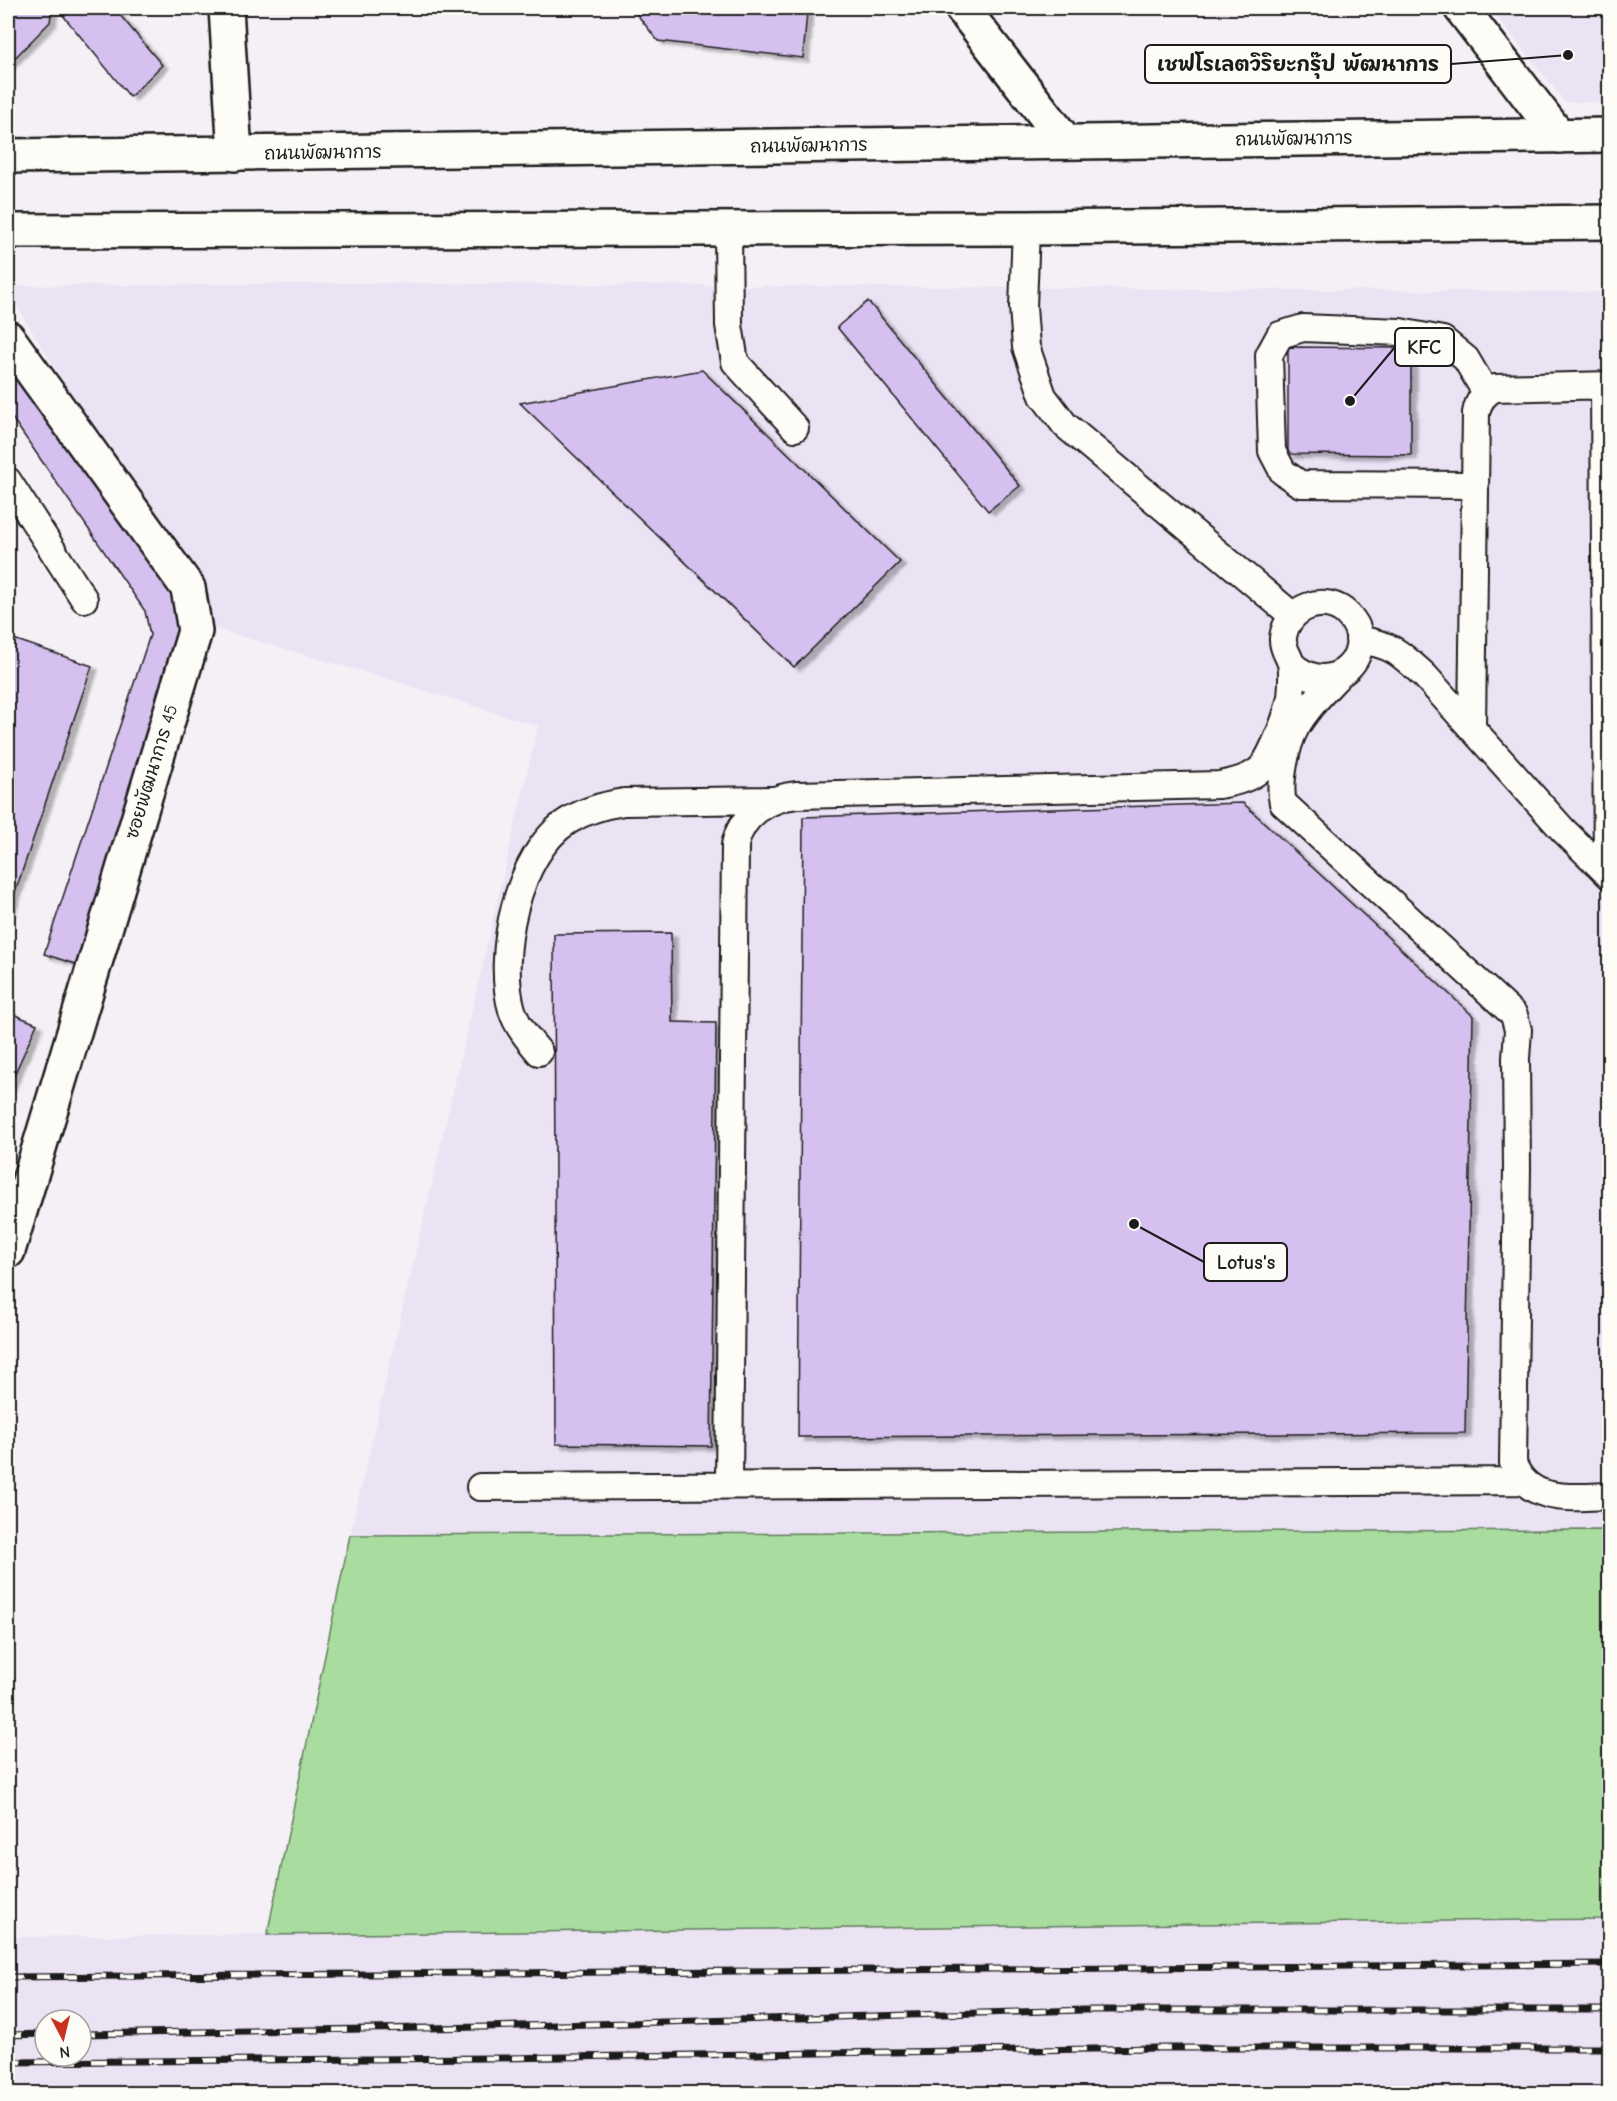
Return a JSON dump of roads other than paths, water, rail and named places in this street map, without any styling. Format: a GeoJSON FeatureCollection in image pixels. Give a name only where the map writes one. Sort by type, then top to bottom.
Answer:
{"type":"FeatureCollection","features":[{"type":"Feature","properties":{"kind":"main road"},"geometry":{"type":"LineString","coordinates":[[226,8],[235,154]]}},
{"type":"Feature","properties":{"kind":"main road"},"geometry":{"type":"LineString","coordinates":[[962,8],[1066,142]]}},
{"type":"Feature","properties":{"kind":"main road"},"geometry":{"type":"LineString","coordinates":[[1461,8],[1559,136]]}},
{"type":"Feature","properties":{"kind":"main road","name":"ถนนพัฒนาการ"},"geometry":{"type":"LineString","coordinates":[[8,156],[1610,135]]}},
{"type":"Feature","properties":{"kind":"main road"},"geometry":{"type":"LineString","coordinates":[[8,231],[1026,228],[1610,222]]}},
{"type":"Feature","properties":{"kind":"main road","name":"ซอยพัฒนาการ 45"},"geometry":{"type":"LineString","coordinates":[[8,338],[188,588],[195,631],[8,1251]]}},
{"type":"Feature","properties":{"kind":"lane"},"geometry":{"type":"LineString","coordinates":[[1026,228],[1023,307],[1026,347],[1043,396],[1065,425],[1293,616]]}},
{"type":"Feature","properties":{"kind":"lane"},"geometry":{"type":"LineString","coordinates":[[728,229],[729,325],[735,362],[795,428]]}},
{"type":"Feature","properties":{"kind":"lane"},"geometry":{"type":"LineString","coordinates":[[1475,485],[1300,484],[1283,472],[1272,451],[1269,355],[1280,335],[1303,328],[1400,332],[1443,340],[1466,358],[1486,393]]}},
{"type":"Feature","properties":{"kind":"lane"},"geometry":{"type":"LineString","coordinates":[[1472,728],[1476,413],[1478,404],[1486,393],[1495,388],[1607,385],[1608,874]]}},
{"type":"Feature","properties":{"kind":"lane"},"geometry":{"type":"LineString","coordinates":[[8,481],[84,599]]}},
{"type":"Feature","properties":{"kind":"lane"},"geometry":{"type":"LineString","coordinates":[[1338,676],[1325,679],[1312,678],[1300,673],[1285,653],[1283,640],[1286,627],[1302,608],[1314,603],[1327,603],[1348,614],[1355,624],[1359,648],[1348,669],[1338,676],[1316,700],[1296,727],[1281,775],[1283,803],[1510,1010],[1517,1023],[1513,1463],[1524,1481],[1535,1490],[1554,1497],[1610,1496]]}},
{"type":"Feature","properties":{"kind":"lane"},"geometry":{"type":"LineString","coordinates":[[1359,640],[1380,642],[1402,654],[1425,676],[1563,830],[1608,874]]}},
{"type":"Feature","properties":{"kind":"lane"},"geometry":{"type":"LineString","coordinates":[[539,1052],[518,1024],[512,1010],[506,965],[510,926],[528,873],[553,834],[567,822],[586,812],[605,805],[624,802],[772,800],[797,795],[1231,782],[1259,771],[1276,742],[1290,704],[1291,664]]}},
{"type":"Feature","properties":{"kind":"lane"},"geometry":{"type":"LineString","coordinates":[[729,1484],[735,845],[737,836],[746,822],[758,809],[772,800]]}},
{"type":"Feature","properties":{"kind":"lane"},"geometry":{"type":"LineString","coordinates":[[480,1487],[1524,1481]]}},
{"type":"Feature","properties":{"kind":"railway"},"geometry":{"type":"LineString","coordinates":[[8,1977],[1610,1964]]}},
{"type":"Feature","properties":{"kind":"railway"},"geometry":{"type":"LineString","coordinates":[[93,2034],[485,2027],[1084,2010],[1610,2010]]}},
{"type":"Feature","properties":{"kind":"railway"},"geometry":{"type":"LineString","coordinates":[[8,2035],[33,2034]]}},
{"type":"Feature","properties":{"kind":"railway"},"geometry":{"type":"LineString","coordinates":[[8,2062],[493,2058],[1161,2048],[1610,2048]]}},
{"type":"Feature","properties":{"kind":"place","name":"เชฟโรเลตวิริยะกรุ๊ป พัฒนาการ"},"geometry":{"type":"Point","coordinates":[1568,55]}},
{"type":"Feature","properties":{"kind":"place","name":"KFC"},"geometry":{"type":"Point","coordinates":[1350,401]}},
{"type":"Feature","properties":{"kind":"place","name":"Lotus's"},"geometry":{"type":"Point","coordinates":[1134,1224]}}]}
